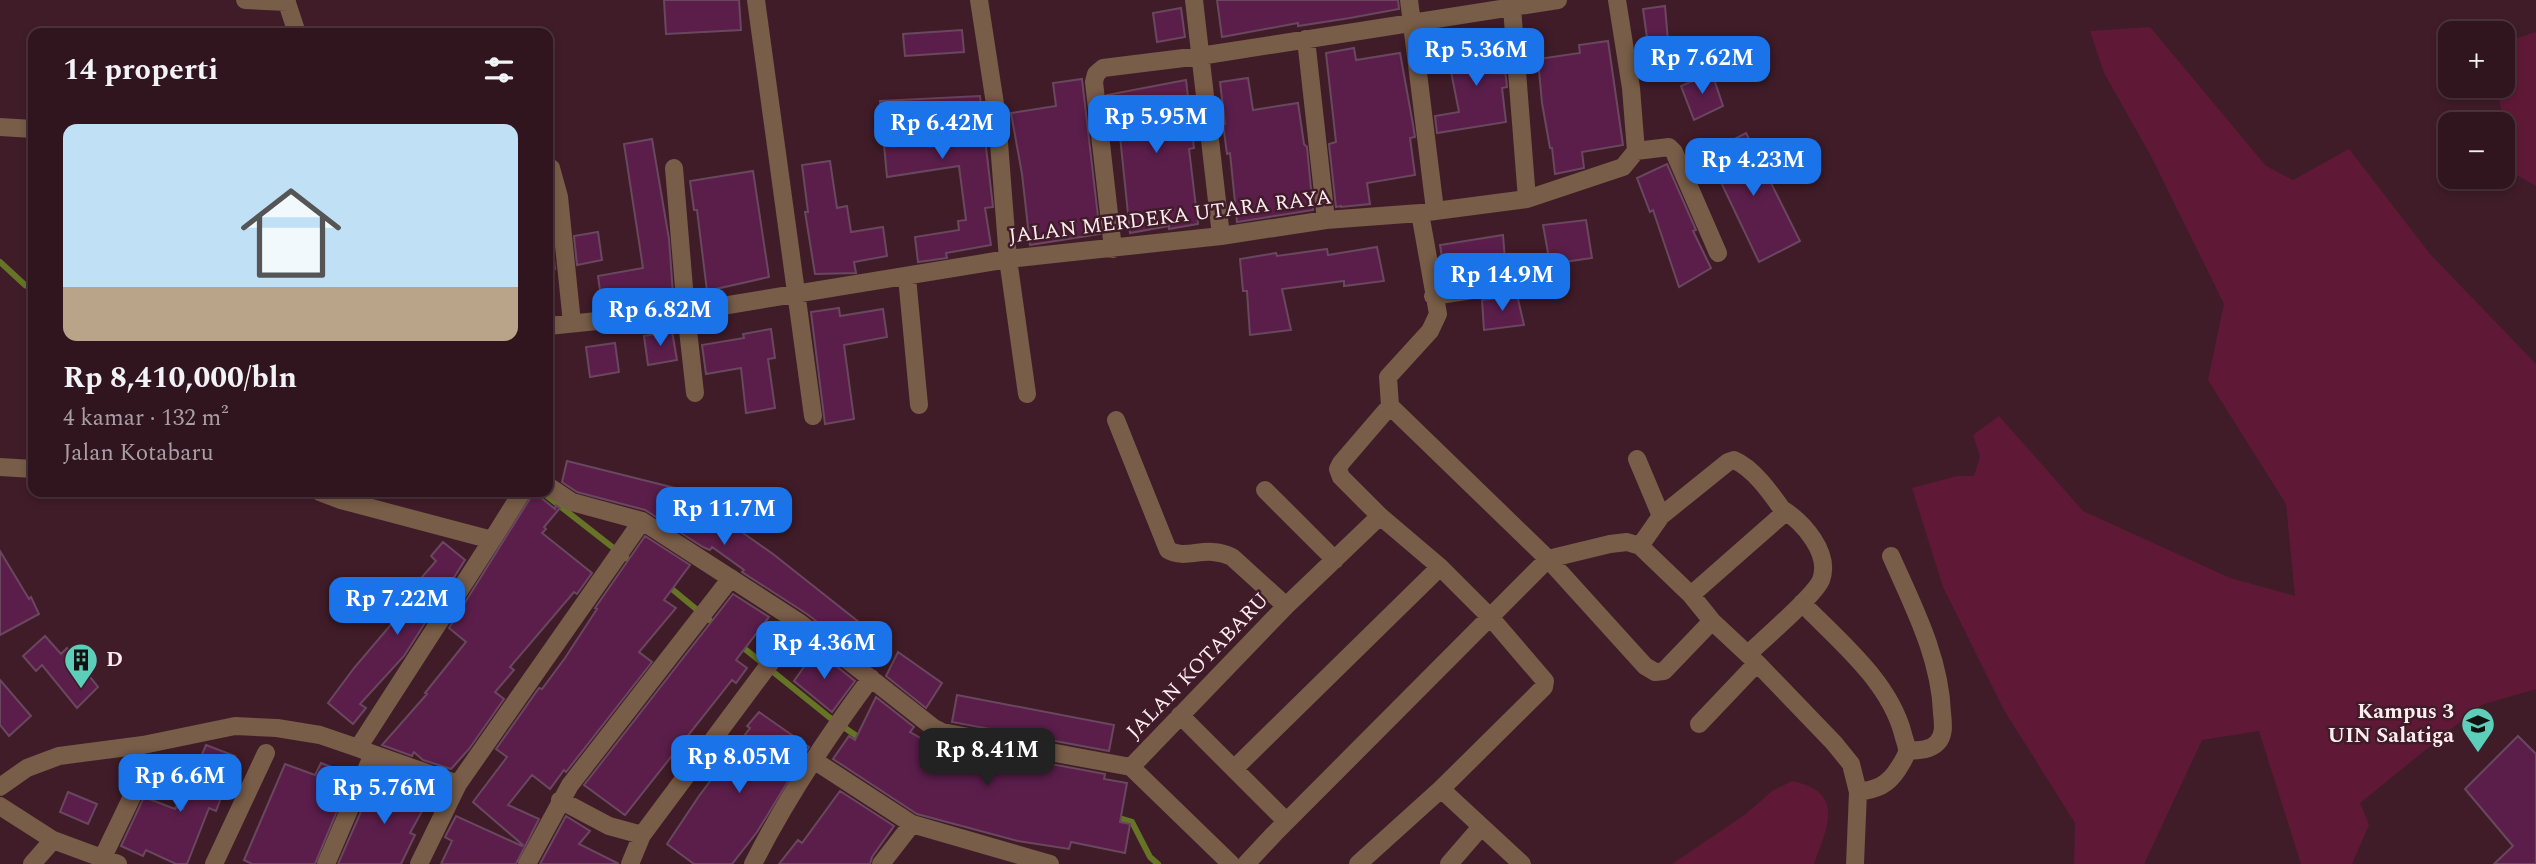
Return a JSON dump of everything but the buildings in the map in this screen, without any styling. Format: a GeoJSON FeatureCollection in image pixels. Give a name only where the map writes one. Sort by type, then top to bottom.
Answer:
{"type":"FeatureCollection","features":[{"type":"Feature","properties":{"kind":"street"},"geometry":{"type":"LineString","coordinates":[[246,0],[286,1],[295,28]]}},
{"type":"Feature","properties":{"kind":"street"},"geometry":{"type":"LineString","coordinates":[[756,0],[813,416]]}},
{"type":"Feature","properties":{"kind":"street"},"geometry":{"type":"LineString","coordinates":[[979,0],[997,117],[1008,259],[1027,394]]}},
{"type":"Feature","properties":{"kind":"street"},"geometry":{"type":"LineString","coordinates":[[1194,0],[1222,236]]}},
{"type":"Feature","properties":{"kind":"street"},"geometry":{"type":"LineString","coordinates":[[1409,0],[1433,296],[1438,314],[1434,325],[1388,377],[1390,406],[1548,559],[1646,666],[1655,672],[1664,671],[1712,621]]}},
{"type":"Feature","properties":{"kind":"street"},"geometry":{"type":"LineString","coordinates":[[1113,249],[1095,77],[1103,68],[1200,56],[1558,0]]}},
{"type":"Feature","properties":{"kind":"street"},"geometry":{"type":"LineString","coordinates":[[1617,0],[1631,88],[1636,151],[1669,147],[1674,152],[1718,253]]}},
{"type":"Feature","properties":{"kind":"street"},"geometry":{"type":"LineString","coordinates":[[1512,8],[1527,200]]}},
{"type":"Feature","properties":{"kind":"street"},"geometry":{"type":"LineString","coordinates":[[1307,39],[1326,220]]}},
{"type":"Feature","properties":{"kind":"street"},"geometry":{"type":"LineString","coordinates":[[0,127],[28,129]]}},
{"type":"Feature","properties":{"kind":"street","name":"JALAN MERDEKA UTARA RAYA"},"geometry":{"type":"LineString","coordinates":[[553,325],[686,312],[1008,259],[1222,236],[1326,220],[1527,200],[1623,166],[1636,151]]}},
{"type":"Feature","properties":{"kind":"street"},"geometry":{"type":"LineString","coordinates":[[674,168],[695,393]]}},
{"type":"Feature","properties":{"kind":"street"},"geometry":{"type":"LineString","coordinates":[[553,175],[559,197],[572,323]]}},
{"type":"Feature","properties":{"kind":"street"},"geometry":{"type":"LineString","coordinates":[[907,277],[919,405]]}},
{"type":"Feature","properties":{"kind":"street"},"geometry":{"type":"LineString","coordinates":[[1433,296],[1538,280]]}},
{"type":"Feature","properties":{"kind":"street"},"geometry":{"type":"LineString","coordinates":[[1359,864],[1441,789],[1545,685],[1544,678],[1440,566],[1381,516],[1341,477],[1338,469],[1344,459],[1390,406]]}},
{"type":"Feature","properties":{"kind":"street"},"geometry":{"type":"LineString","coordinates":[[1116,421],[1168,550],[1182,555],[1207,550],[1222,552],[1232,557],[1286,606]]}},
{"type":"Feature","properties":{"kind":"street"},"geometry":{"type":"LineString","coordinates":[[1637,459],[1661,516]]}},
{"type":"Feature","properties":{"kind":"street"},"geometry":{"type":"LineString","coordinates":[[1640,547],[1661,516],[1734,460],[1760,482],[1782,509],[1807,529],[1817,547],[1823,569],[1818,586],[1753,658],[1699,724]]}},
{"type":"Feature","properties":{"kind":"street"},"geometry":{"type":"LineString","coordinates":[[0,467],[28,469]]}},
{"type":"Feature","properties":{"kind":"street","name":"JALAN KOTABARU"},"geometry":{"type":"LineString","coordinates":[[553,489],[572,502],[642,521],[800,623],[934,728],[943,732],[1131,767],[1286,606],[1381,516]]}},
{"type":"Feature","properties":{"kind":"street"},"geometry":{"type":"LineString","coordinates":[[1265,490],[1335,560]]}},
{"type":"Feature","properties":{"kind":"street"},"geometry":{"type":"LineString","coordinates":[[333,497],[492,540]]}},
{"type":"Feature","properties":{"kind":"street"},"geometry":{"type":"LineString","coordinates":[[326,864],[366,751],[519,497]]}},
{"type":"Feature","properties":{"kind":"street"},"geometry":{"type":"LineString","coordinates":[[1691,595],[1780,518],[1782,509]]}},
{"type":"Feature","properties":{"kind":"street"},"geometry":{"type":"LineString","coordinates":[[419,864],[458,784],[642,521]]}},
{"type":"Feature","properties":{"kind":"street"},"geometry":{"type":"LineString","coordinates":[[1246,864],[1548,559],[1627,542],[1640,547],[1691,595],[1712,621],[1753,658],[1845,755],[1855,775],[1858,792],[1855,864]]}},
{"type":"Feature","properties":{"kind":"street"},"geometry":{"type":"LineString","coordinates":[[1891,556],[1922,624],[1941,684],[1943,734],[1939,742],[1930,749],[1907,751]]}},
{"type":"Feature","properties":{"kind":"street"},"geometry":{"type":"LineString","coordinates":[[1235,768],[1440,566]]}},
{"type":"Feature","properties":{"kind":"street"},"geometry":{"type":"LineString","coordinates":[[527,864],[561,800],[731,578]]}},
{"type":"Feature","properties":{"kind":"street"},"geometry":{"type":"LineString","coordinates":[[1802,603],[1881,687],[1899,717],[1907,751],[1889,782],[1877,789],[1858,792]]}},
{"type":"Feature","properties":{"kind":"street"},"geometry":{"type":"LineString","coordinates":[[630,864],[642,835],[800,623]]}},
{"type":"Feature","properties":{"kind":"street"},"geometry":{"type":"LineString","coordinates":[[753,864],[783,809],[839,721],[871,678]]}},
{"type":"Feature","properties":{"kind":"street"},"geometry":{"type":"LineString","coordinates":[[1180,715],[1286,821]]}},
{"type":"Feature","properties":{"kind":"street"},"geometry":{"type":"LineString","coordinates":[[0,787],[27,768],[60,756],[96,749],[143,745],[235,726],[276,728],[320,735],[458,784]]}},
{"type":"Feature","properties":{"kind":"street"},"geometry":{"type":"LineString","coordinates":[[214,864],[266,753]]}},
{"type":"Feature","properties":{"kind":"street"},"geometry":{"type":"LineString","coordinates":[[815,761],[912,824],[1050,864]]}},
{"type":"Feature","properties":{"kind":"street"},"geometry":{"type":"LineString","coordinates":[[1131,767],[1231,864]]}},
{"type":"Feature","properties":{"kind":"street"},"geometry":{"type":"LineString","coordinates":[[0,806],[53,840],[110,860],[139,782]]}},
{"type":"Feature","properties":{"kind":"street"},"geometry":{"type":"LineString","coordinates":[[1441,789],[1522,864]]}},
{"type":"Feature","properties":{"kind":"street"},"geometry":{"type":"LineString","coordinates":[[561,800],[609,826],[642,835]]}},
{"type":"Feature","properties":{"kind":"street"},"geometry":{"type":"LineString","coordinates":[[881,864],[912,824]]}},
{"type":"Feature","properties":{"kind":"street"},"geometry":{"type":"LineString","coordinates":[[1449,864],[1481,827]]}},
{"type":"Feature","properties":{"kind":"street"},"geometry":{"type":"LineString","coordinates":[[32,864],[53,840]]}},
{"type":"Feature","properties":{"kind":"shaded area"},"geometry":{"type":"Polygon","coordinates":[[[2150,27],[2266,166],[2293,180],[2349,149],[2430,254],[2536,364],[2536,689],[2481,705],[2360,803],[2369,825],[2352,864],[2301,864],[2259,731],[2202,740],[2144,864],[2074,864],[2075,823],[2004,710],[1943,587],[1912,488],[1957,476],[1974,476],[1980,457],[1973,435],[1999,416],[2083,511],[2230,578],[2295,596],[2286,504],[2208,380],[2224,304],[2151,156],[2104,73],[2090,31],[2150,27]]]}},
{"type":"Feature","properties":{"kind":"shaded area"},"geometry":{"type":"Polygon","coordinates":[[[2536,32],[2536,186],[2515,174],[2515,112],[2502,112],[2499,98],[2515,98],[2515,39],[2536,32]]]}},
{"type":"Feature","properties":{"kind":"shaded area"},"geometry":{"type":"Polygon","coordinates":[[[1792,781],[1809,786],[1820,793],[1826,802],[1827,824],[1814,864],[1672,864],[1746,814],[1772,791],[1792,781]]]}},
{"type":"Feature","properties":{"kind":"waterway"},"geometry":{"type":"LineString","coordinates":[[0,262],[28,286]]}},
{"type":"Feature","properties":{"kind":"waterway"},"geometry":{"type":"LineString","coordinates":[[548,497],[634,564]]}},
{"type":"Feature","properties":{"kind":"waterway"},"geometry":{"type":"LineString","coordinates":[[667,585],[718,627]]}},
{"type":"Feature","properties":{"kind":"waterway"},"geometry":{"type":"LineString","coordinates":[[740,645],[829,717],[861,739]]}},
{"type":"Feature","properties":{"kind":"waterway"},"geometry":{"type":"LineString","coordinates":[[1115,817],[1132,822],[1150,857],[1158,864]]}},
{"type":"Feature","properties":{"kind":"place","name":"D"},"geometry":{"type":"Point","coordinates":[81,690]}},
{"type":"Feature","properties":{"kind":"place","name":"Kampus 3 UIN Salatiga"},"geometry":{"type":"Point","coordinates":[2478,754]}}]}
